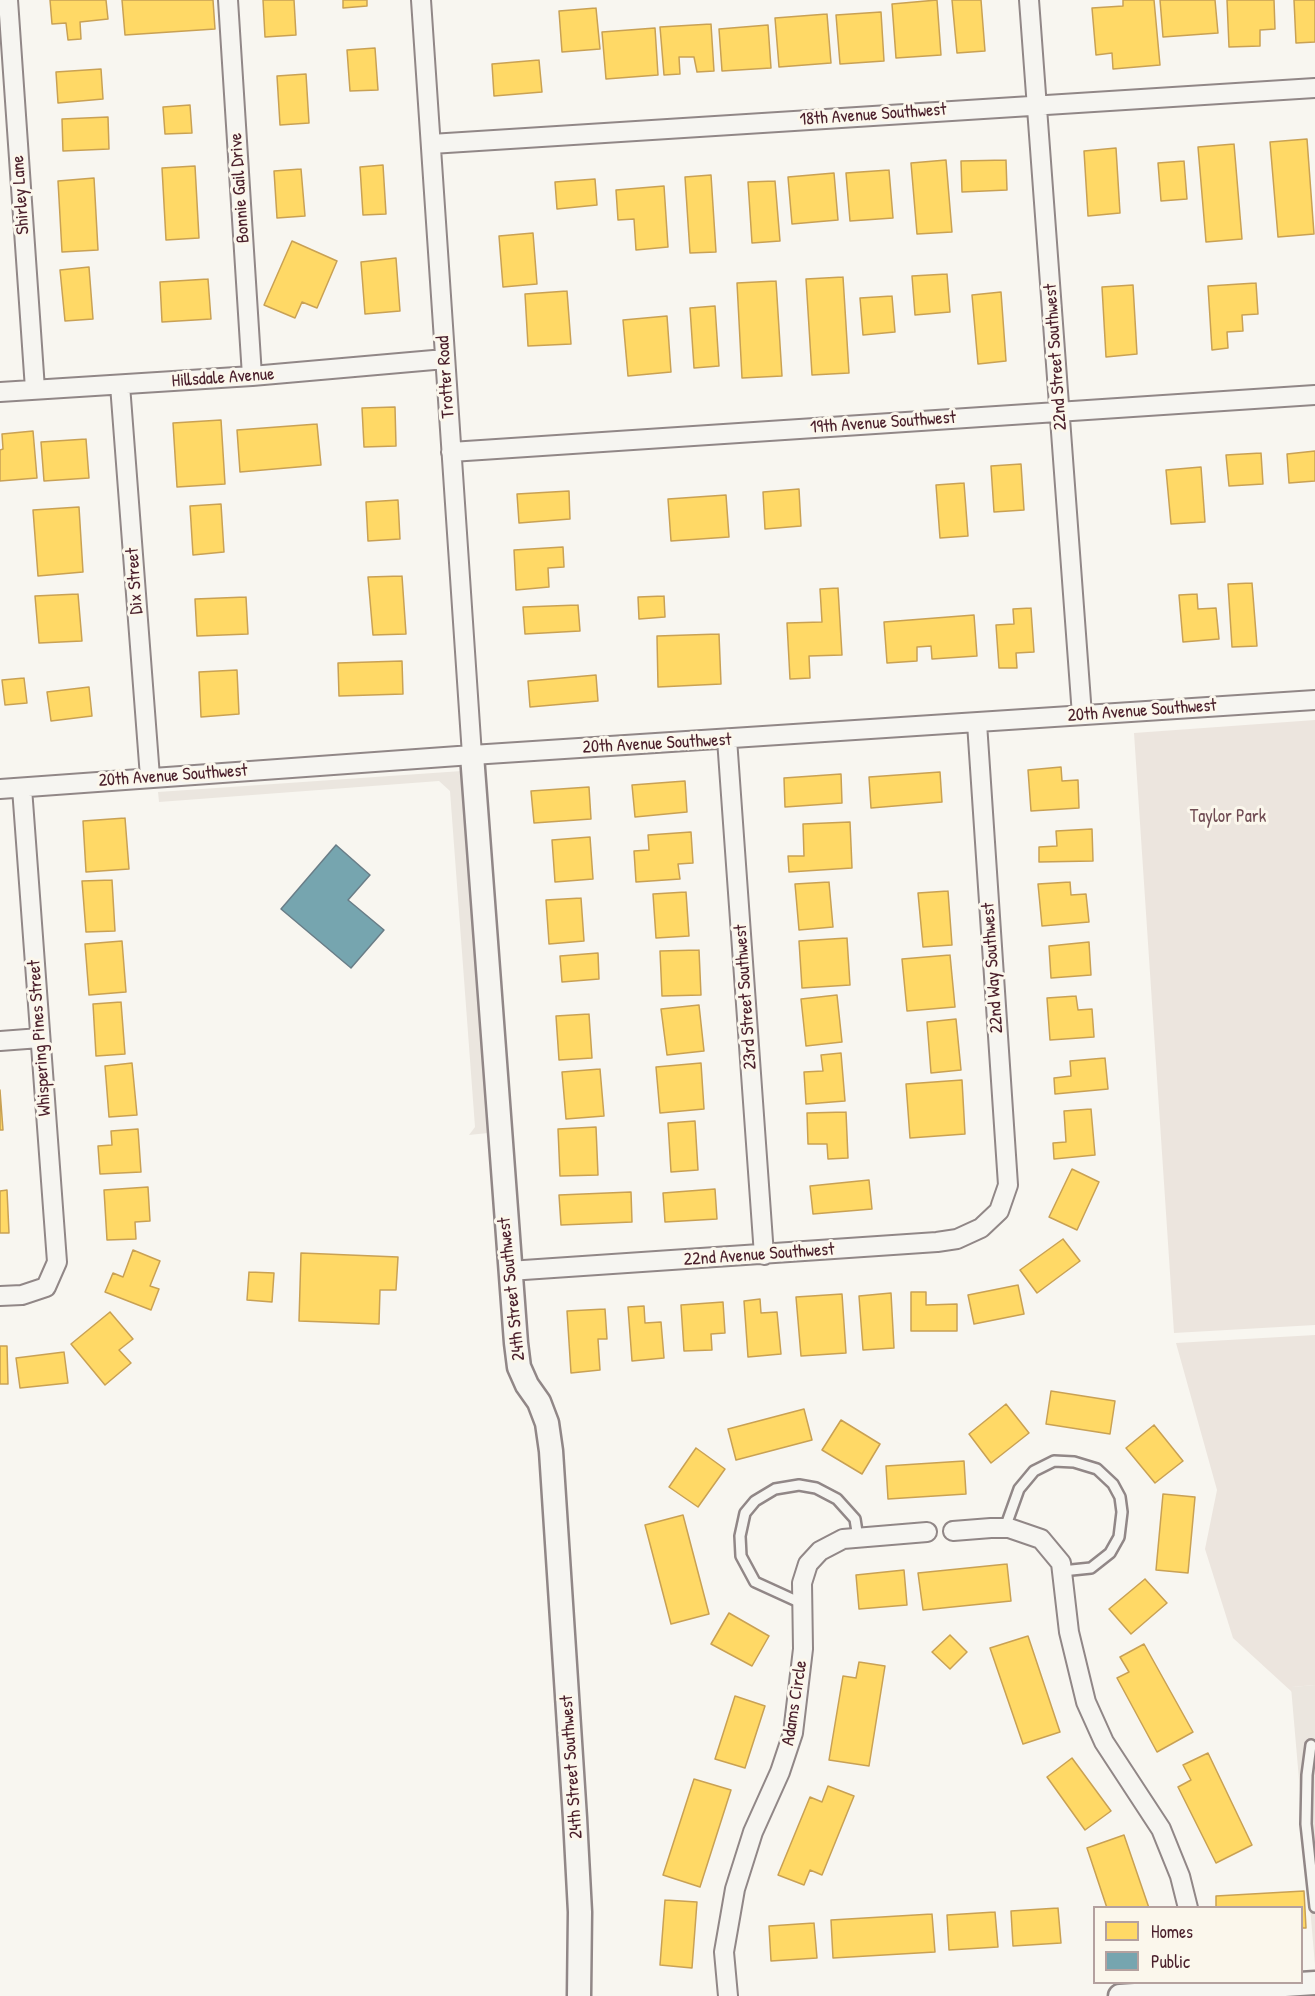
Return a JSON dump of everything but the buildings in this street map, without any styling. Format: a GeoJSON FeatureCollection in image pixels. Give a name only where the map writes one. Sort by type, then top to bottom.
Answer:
{"type":"FeatureCollection","features":[{"type":"Feature","properties":{"kind":"street","name":"Shirley Lane"},"geometry":{"type":"LineString","coordinates":[[8,0],[34,389]]}},
{"type":"Feature","properties":{"kind":"street","name":"Bonnie Gail Drive"},"geometry":{"type":"LineString","coordinates":[[228,0],[252,376]]}},
{"type":"Feature","properties":{"kind":"street","name":"Trotter Road"},"geometry":{"type":"LineString","coordinates":[[421,0],[472,755]]}},
{"type":"Feature","properties":{"kind":"street","name":"22nd Street Southwest"},"geometry":{"type":"LineString","coordinates":[[1029,0],[1082,715]]}},
{"type":"Feature","properties":{"kind":"street","name":"18th Avenue Southwest"},"geometry":{"type":"LineString","coordinates":[[431,144],[1315,88]]}},
{"type":"Feature","properties":{"kind":"street","name":"Hillsdale Avenue"},"geometry":{"type":"LineString","coordinates":[[0,392],[252,376],[445,359]]}},
{"type":"Feature","properties":{"kind":"street","name":"Dix Street"},"geometry":{"type":"LineString","coordinates":[[120,385],[150,777]]}},
{"type":"Feature","properties":{"kind":"street","name":"19th Avenue Southwest"},"geometry":{"type":"LineString","coordinates":[[451,452],[1315,395]]}},
{"type":"Feature","properties":{"kind":"street","name":"20th Avenue Southwest"},"geometry":{"type":"LineString","coordinates":[[0,789],[472,755],[1315,700]]}},
{"type":"Feature","properties":{"kind":"street","name":"22nd Way Southwest"},"geometry":{"type":"LineString","coordinates":[[977,723],[1008,1185],[999,1211]]}},
{"type":"Feature","properties":{"kind":"street","name":"23rd Street Southwest"},"geometry":{"type":"LineString","coordinates":[[728,740],[764,1255]]}},
{"type":"Feature","properties":{"kind":"street","name":"24th Street Southwest"},"geometry":{"type":"LineString","coordinates":[[472,755],[509,1271],[519,1367],[527,1385],[539,1402],[547,1423],[551,1451],[580,1912],[579,1996]]}},
{"type":"Feature","properties":{"kind":"street","name":"Whispering Pines Street"},"geometry":{"type":"LineString","coordinates":[[0,1296],[22,1295],[46,1287],[57,1262],[21,788]]}},
{"type":"Feature","properties":{"kind":"street"},"geometry":{"type":"LineString","coordinates":[[0,1041],[40,1038]]}},
{"type":"Feature","properties":{"kind":"street","name":"22nd Avenue Southwest"},"geometry":{"type":"LineString","coordinates":[[509,1271],[937,1242],[957,1239],[981,1228],[999,1211]]}},
{"type":"Feature","properties":{"kind":"street"},"geometry":{"type":"LineString","coordinates":[[953,1530],[1005,1528],[1041,1539],[1061,1563],[1069,1632],[1086,1702],[1104,1742],[1161,1830],[1180,1876],[1188,1906]]}},
{"type":"Feature","properties":{"kind":"street","name":"Adams Circle"},"geometry":{"type":"LineString","coordinates":[[728,1996],[724,1952],[735,1889],[753,1832],[780,1772],[793,1733],[803,1649],[802,1583],[808,1564],[820,1551],[843,1539],[927,1532]]}},
{"type":"Feature","properties":{"kind":"street"},"geometry":{"type":"LineString","coordinates":[[1120,1996],[1187,1987],[1216,1993],[1315,1983]]}},
{"type":"Feature","properties":{"kind":"lane"},"geometry":{"type":"LineString","coordinates":[[1005,1528],[1019,1489],[1034,1471],[1054,1461],[1074,1462],[1097,1469],[1113,1484],[1120,1497],[1122,1512],[1119,1537],[1110,1553],[1091,1568],[1062,1571]]}},
{"type":"Feature","properties":{"kind":"lane"},"geometry":{"type":"LineString","coordinates":[[801,1603],[755,1582],[741,1556],[740,1536],[745,1513],[755,1501],[775,1489],[799,1485],[816,1488],[837,1499],[855,1519],[858,1538]]}},
{"type":"Feature","properties":{"kind":"lane"},"geometry":{"type":"LineString","coordinates":[[1311,1745],[1307,1775],[1306,1824],[1315,1907]]}},
{"type":"Feature","properties":{"kind":"shaded area"},"geometry":{"type":"Polygon","coordinates":[[[462,771],[488,1133],[469,1135],[475,1127],[450,791],[439,781],[159,802],[158,792],[462,771]]]}},
{"type":"Feature","properties":{"kind":"shaded area"},"geometry":{"type":"Polygon","coordinates":[[[1315,1685],[1315,1965],[1291,1687],[1315,1685]]]}},
{"type":"Feature","properties":{"kind":"green space","name":"Taylor Park"},"geometry":{"type":"Polygon","coordinates":[[[1315,720],[1315,1325],[1174,1333],[1134,733],[1315,720]]]}},
{"type":"Feature","properties":{"kind":"green space"},"geometry":{"type":"Polygon","coordinates":[[[1315,1335],[1315,1685],[1292,1687],[1292,1692],[1233,1638],[1205,1549],[1217,1490],[1176,1343],[1315,1335]]]}}]}
